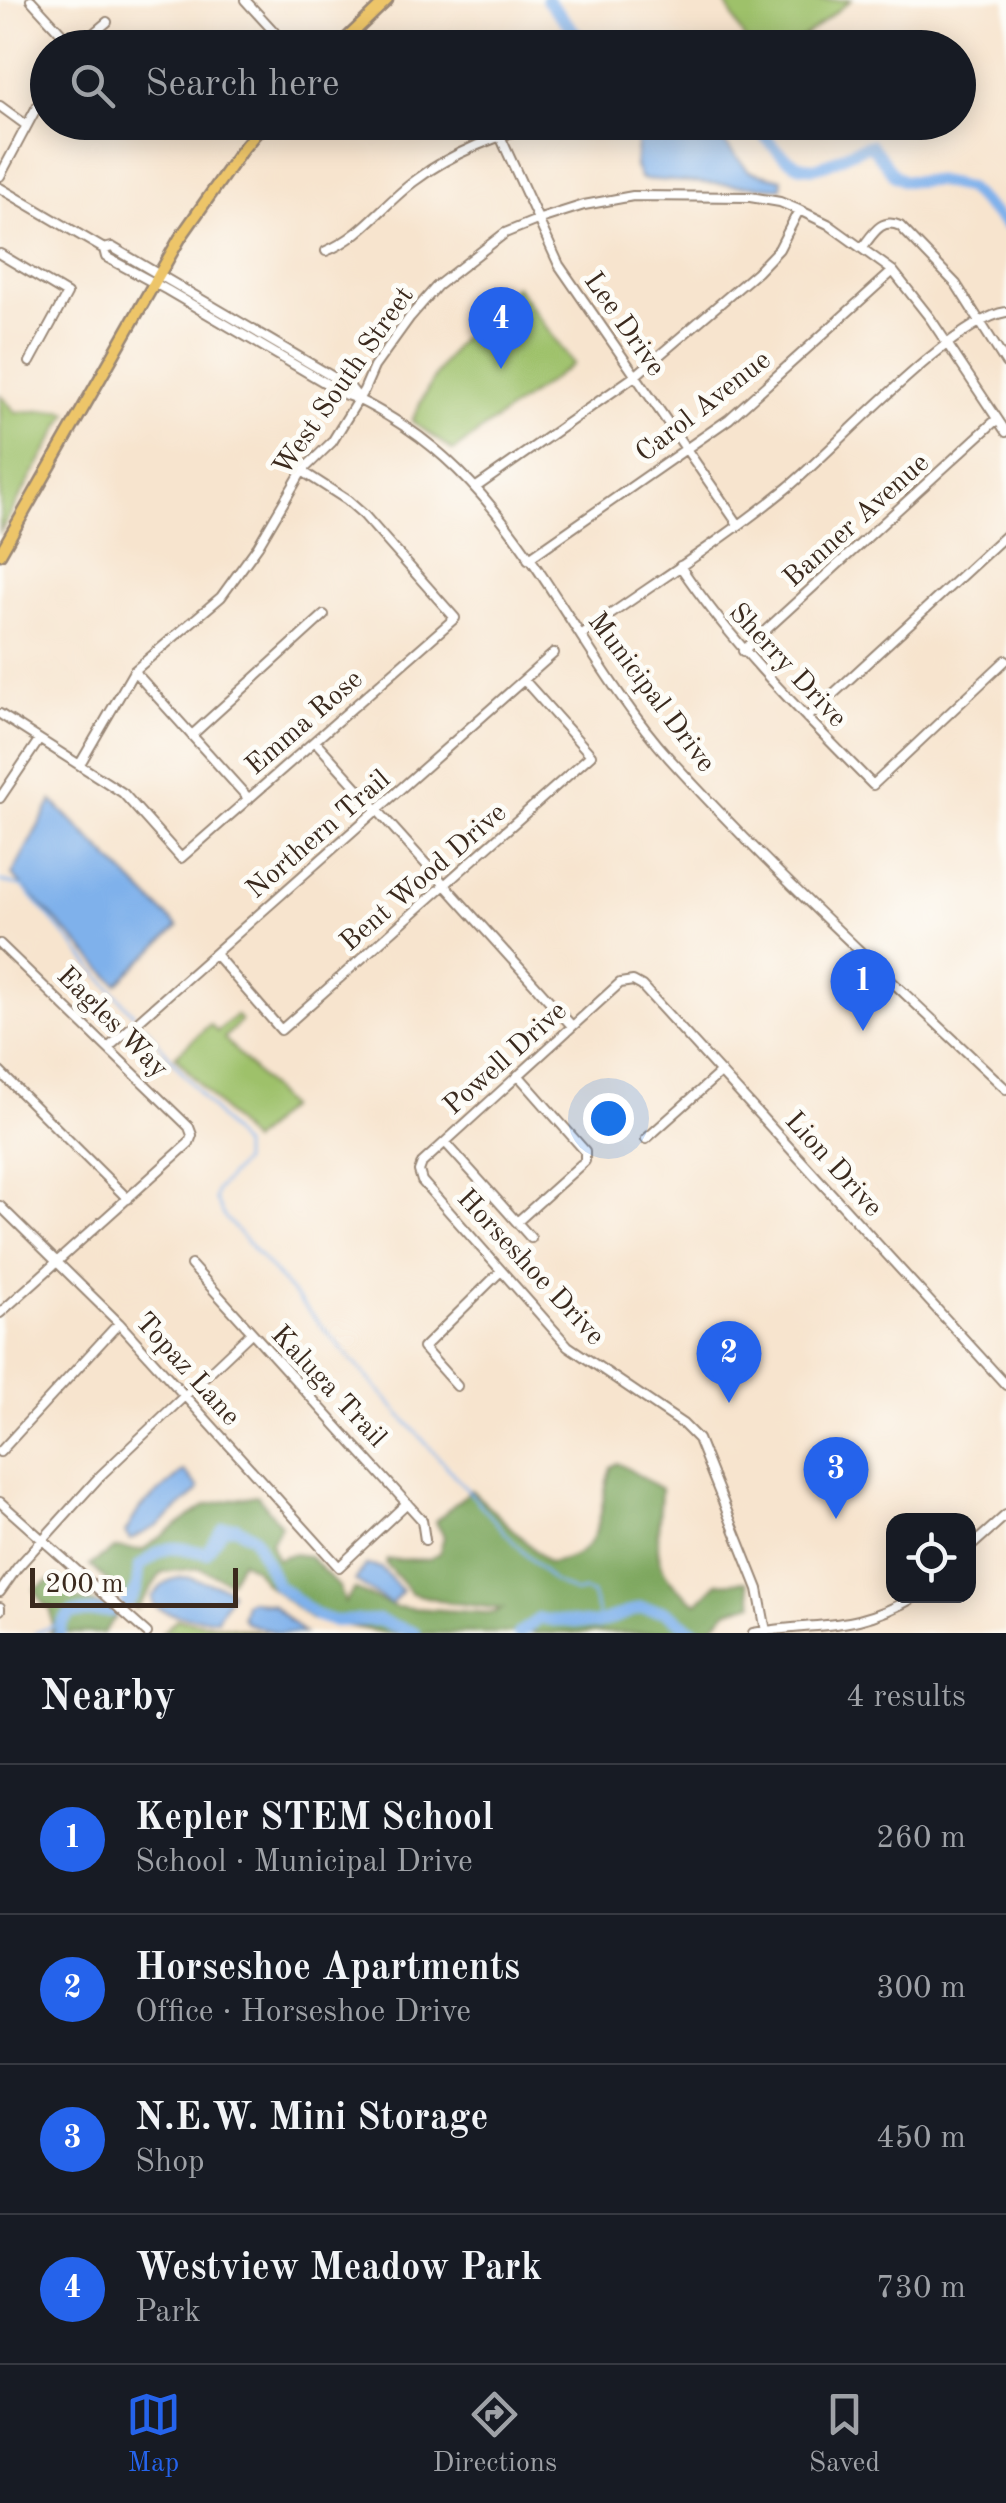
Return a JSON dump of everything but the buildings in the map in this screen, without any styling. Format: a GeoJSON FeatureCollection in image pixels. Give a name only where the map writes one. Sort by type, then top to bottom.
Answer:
{"type":"FeatureCollection","features":[{"type":"Feature","properties":{"kind":"main road"},"geometry":{"type":"LineString","coordinates":[[356,30],[388,0]]}},
{"type":"Feature","properties":{"kind":"main road"},"geometry":{"type":"LineString","coordinates":[[0,554],[157,279],[204,202],[251,140]]}},
{"type":"Feature","properties":{"kind":"street"},"geometry":{"type":"LineString","coordinates":[[31,0],[59,30]]}},
{"type":"Feature","properties":{"kind":"street"},"geometry":{"type":"LineString","coordinates":[[245,0],[272,30]]}},
{"type":"Feature","properties":{"kind":"street"},"geometry":{"type":"LineString","coordinates":[[97,30],[107,22]]}},
{"type":"Feature","properties":{"kind":"street"},"geometry":{"type":"LineString","coordinates":[[0,106],[26,124]]}},
{"type":"Feature","properties":{"kind":"street"},"geometry":{"type":"LineString","coordinates":[[0,176],[30,117]]}},
{"type":"Feature","properties":{"kind":"street"},"geometry":{"type":"LineString","coordinates":[[326,251],[348,242],[415,180],[462,151],[490,140]]}},
{"type":"Feature","properties":{"kind":"street","name":"Lee Drive"},"geometry":{"type":"LineString","coordinates":[[502,140],[558,264],[738,524]]}},
{"type":"Feature","properties":{"kind":"street","name":"Municipal Drive"},"geometry":{"type":"LineString","coordinates":[[0,188],[104,248],[106,256],[157,279],[300,363],[350,387],[359,398],[410,429],[475,488],[650,734],[706,798],[1006,1089]]}},
{"type":"Feature","properties":{"kind":"street","name":"West South Street"},"geometry":{"type":"LineString","coordinates":[[80,764],[134,671],[221,596],[258,546],[302,471],[332,442],[374,367],[438,286],[505,233],[537,220],[584,205],[634,196],[750,197],[799,210],[828,224],[893,271],[1006,432]]}},
{"type":"Feature","properties":{"kind":"street"},"geometry":{"type":"LineString","coordinates":[[475,488],[635,376],[757,272],[779,249],[799,210]]}},
{"type":"Feature","properties":{"kind":"street"},"geometry":{"type":"LineString","coordinates":[[862,248],[881,225],[892,222],[900,226],[944,269],[1006,363]]}},
{"type":"Feature","properties":{"kind":"street"},"geometry":{"type":"LineString","coordinates":[[0,254],[68,294],[30,362]]}},
{"type":"Feature","properties":{"kind":"street","name":"Carol Avenue"},"geometry":{"type":"LineString","coordinates":[[528,559],[729,419],[893,271]]}},
{"type":"Feature","properties":{"kind":"street"},"geometry":{"type":"LineString","coordinates":[[581,634],[786,488],[946,344],[995,314],[1006,312]]}},
{"type":"Feature","properties":{"kind":"street","name":"Banner Avenue"},"geometry":{"type":"LineString","coordinates":[[743,651],[996,420]]}},
{"type":"Feature","properties":{"kind":"street","name":"Emma Rose"},"geometry":{"type":"LineString","coordinates":[[80,764],[123,793],[181,858],[454,618],[356,508],[302,471]]}},
{"type":"Feature","properties":{"kind":"street"},"geometry":{"type":"LineString","coordinates":[[807,718],[1006,536]]}},
{"type":"Feature","properties":{"kind":"street","name":"Sherry Drive"},"geometry":{"type":"LineString","coordinates":[[680,566],[713,616],[743,651],[873,785],[1006,660]]}},
{"type":"Feature","properties":{"kind":"street"},"geometry":{"type":"LineString","coordinates":[[192,735],[324,616]]}},
{"type":"Feature","properties":{"kind":"street","name":"Northern Trail"},"geometry":{"type":"LineString","coordinates":[[109,1047],[554,653]]}},
{"type":"Feature","properties":{"kind":"street"},"geometry":{"type":"LineString","coordinates":[[134,671],[249,799]]}},
{"type":"Feature","properties":{"kind":"street","name":"Bent Wood Drive"},"geometry":{"type":"LineString","coordinates":[[215,954],[281,1030],[445,886],[592,755],[524,680]]}},
{"type":"Feature","properties":{"kind":"street"},"geometry":{"type":"LineString","coordinates":[[0,714],[80,764]]}},
{"type":"Feature","properties":{"kind":"street"},"geometry":{"type":"LineString","coordinates":[[0,798],[38,740]]}},
{"type":"Feature","properties":{"kind":"street"},"geometry":{"type":"LineString","coordinates":[[315,741],[572,1026]]}},
{"type":"Feature","properties":{"kind":"street"},"geometry":{"type":"LineString","coordinates":[[0,958],[4,947]]}},
{"type":"Feature","properties":{"kind":"street","name":"Eagles Way"},"geometry":{"type":"LineString","coordinates":[[4,947],[189,1127],[189,1143],[128,1200]]}},
{"type":"Feature","properties":{"kind":"street","name":"Powell Drive"},"geometry":{"type":"LineString","coordinates":[[419,1171],[422,1163],[625,981]]}},
{"type":"Feature","properties":{"kind":"street","name":"Lion Drive"},"geometry":{"type":"LineString","coordinates":[[625,981],[642,986],[1006,1385]]}},
{"type":"Feature","properties":{"kind":"street"},"geometry":{"type":"LineString","coordinates":[[0,1072],[128,1200],[0,1313]]}},
{"type":"Feature","properties":{"kind":"street"},"geometry":{"type":"LineString","coordinates":[[646,1138],[721,1072]]}},
{"type":"Feature","properties":{"kind":"street"},"geometry":{"type":"LineString","coordinates":[[517,1222],[585,1161],[585,1151],[518,1075]]}},
{"type":"Feature","properties":{"kind":"street"},"geometry":{"type":"LineString","coordinates":[[445,1142],[531,1238]]}},
{"type":"Feature","properties":{"kind":"street","name":"Horseshoe Drive"},"geometry":{"type":"LineString","coordinates":[[419,1171],[422,1181],[568,1346],[683,1424],[698,1439],[758,1589],[766,1631]]}},
{"type":"Feature","properties":{"kind":"street","name":"Topaz Lane"},"geometry":{"type":"LineString","coordinates":[[0,1206],[119,1324],[339,1567],[406,1502]]}},
{"type":"Feature","properties":{"kind":"street","name":"Kaluga Trail"},"geometry":{"type":"LineString","coordinates":[[191,1265],[422,1520],[425,1540]]}},
{"type":"Feature","properties":{"kind":"street"},"geometry":{"type":"LineString","coordinates":[[456,1386],[423,1348],[501,1271]]}},
{"type":"Feature","properties":{"kind":"street"},"geometry":{"type":"LineString","coordinates":[[0,1452],[119,1324]]}},
{"type":"Feature","properties":{"kind":"street"},"geometry":{"type":"LineString","coordinates":[[0,1592],[102,1475],[251,1333]]}},
{"type":"Feature","properties":{"kind":"street"},"geometry":{"type":"LineString","coordinates":[[0,1502],[147,1633]]}},
{"type":"Feature","properties":{"kind":"street"},"geometry":{"type":"LineString","coordinates":[[976,1542],[1006,1515]]}},
{"type":"Feature","properties":{"kind":"street"},"geometry":{"type":"LineString","coordinates":[[752,1633],[825,1633],[857,1628],[884,1620],[907,1603]]}},
{"type":"Feature","properties":{"kind":"street"},"geometry":{"type":"LineString","coordinates":[[129,1633],[135,1624]]}},
{"type":"Feature","properties":{"kind":"green space"},"geometry":{"type":"Polygon","coordinates":[[[718,0],[851,0],[813,30],[740,30],[726,4],[718,0]]]}},
{"type":"Feature","properties":{"kind":"green space"},"geometry":{"type":"Polygon","coordinates":[[[516,286],[573,364],[453,451],[412,421],[455,346],[482,315],[516,286]]]}},
{"type":"Feature","properties":{"kind":"green space"},"geometry":{"type":"Polygon","coordinates":[[[0,395],[16,412],[68,413],[0,532],[0,395]]]}},
{"type":"Feature","properties":{"kind":"green space"},"geometry":{"type":"Polygon","coordinates":[[[236,1015],[241,1021],[224,1038],[287,1107],[251,1142],[175,1056],[210,1024],[217,1032],[236,1015]]]}},
{"type":"Feature","properties":{"kind":"green space"},"geometry":{"type":"Polygon","coordinates":[[[618,1463],[661,1489],[659,1554],[662,1567],[680,1591],[697,1603],[717,1583],[747,1581],[754,1603],[727,1611],[706,1633],[387,1633],[311,1619],[241,1561],[230,1582],[200,1568],[162,1572],[137,1609],[90,1565],[116,1548],[142,1550],[206,1505],[257,1495],[281,1525],[271,1542],[276,1559],[292,1554],[309,1556],[339,1587],[345,1602],[354,1589],[395,1607],[493,1613],[502,1609],[411,1593],[386,1564],[387,1560],[429,1559],[439,1554],[444,1536],[435,1521],[471,1490],[548,1563],[568,1559],[591,1541],[611,1467],[618,1463]]]}},
{"type":"Feature","properties":{"kind":"green space"},"geometry":{"type":"Polygon","coordinates":[[[57,1577],[72,1597],[104,1606],[116,1617],[103,1633],[50,1633],[51,1610],[35,1589],[57,1577]]]}},
{"type":"Feature","properties":{"kind":"green space"},"geometry":{"type":"Polygon","coordinates":[[[177,1619],[265,1633],[162,1633],[177,1619]]]}},
{"type":"Feature","properties":{"kind":"water"},"geometry":{"type":"Polygon","coordinates":[[[638,140],[722,140],[749,171],[782,179],[781,188],[641,179],[635,167],[638,140]]]}},
{"type":"Feature","properties":{"kind":"water"},"geometry":{"type":"Polygon","coordinates":[[[52,801],[178,927],[117,984],[12,875],[52,801]]]}},
{"type":"Feature","properties":{"kind":"water"},"geometry":{"type":"Polygon","coordinates":[[[184,1471],[199,1488],[197,1492],[159,1525],[130,1540],[125,1533],[140,1508],[184,1471]]]}},
{"type":"Feature","properties":{"kind":"water"},"geometry":{"type":"Polygon","coordinates":[[[366,1565],[381,1568],[402,1591],[391,1604],[355,1581],[366,1565]]]}},
{"type":"Feature","properties":{"kind":"water"},"geometry":{"type":"Polygon","coordinates":[[[188,1577],[228,1588],[231,1593],[217,1619],[176,1615],[153,1605],[152,1597],[164,1584],[188,1577]]]}},
{"type":"Feature","properties":{"kind":"water"},"geometry":{"type":"Polygon","coordinates":[[[250,1600],[272,1605],[304,1633],[278,1633],[246,1623],[242,1617],[245,1603],[250,1600]]]}},
{"type":"Feature","properties":{"kind":"waterway"},"geometry":{"type":"LineString","coordinates":[[547,0],[573,30]]}},
{"type":"Feature","properties":{"kind":"waterway"},"geometry":{"type":"LineString","coordinates":[[768,140],[781,154],[808,168],[825,165],[871,145],[895,176],[904,181],[936,181],[967,188],[1006,225]]}},
{"type":"Feature","properties":{"kind":"waterway"},"geometry":{"type":"LineString","coordinates":[[0,881],[23,887],[133,1014]]}},
{"type":"Feature","properties":{"kind":"waterway"},"geometry":{"type":"LineString","coordinates":[[144,1025],[242,1146],[242,1162],[217,1190],[215,1199],[223,1215],[518,1547],[553,1581],[576,1593],[592,1594],[601,1622]]}},
{"type":"Feature","properties":{"kind":"waterway"},"geometry":{"type":"LineString","coordinates":[[126,1603],[135,1592],[139,1567],[157,1554],[176,1548],[206,1553],[224,1528],[236,1527],[254,1537],[276,1584],[315,1615],[334,1621],[378,1620],[415,1633]]}},
{"type":"Feature","properties":{"kind":"waterway"},"geometry":{"type":"LineString","coordinates":[[519,1633],[539,1619],[596,1624],[640,1608],[664,1611],[697,1633]]}},
{"type":"Feature","properties":{"kind":"waterway"},"geometry":{"type":"LineString","coordinates":[[60,1633],[62,1623],[71,1613],[112,1611]]}},
{"type":"Feature","properties":{"kind":"waterway"},"geometry":{"type":"LineString","coordinates":[[35,1633],[62,1623]]}},
{"type":"Feature","properties":{"kind":"place","name":"Westview Meadow Park"},"geometry":{"type":"Point","coordinates":[501,369]}},
{"type":"Feature","properties":{"kind":"place","name":"Kepler STEM School"},"geometry":{"type":"Point","coordinates":[863,1031]}},
{"type":"Feature","properties":{"kind":"place","name":"Horseshoe Apartments"},"geometry":{"type":"Point","coordinates":[729,1403]}},
{"type":"Feature","properties":{"kind":"place","name":"N.E.W. Mini Storage"},"geometry":{"type":"Point","coordinates":[836,1519]}}]}
